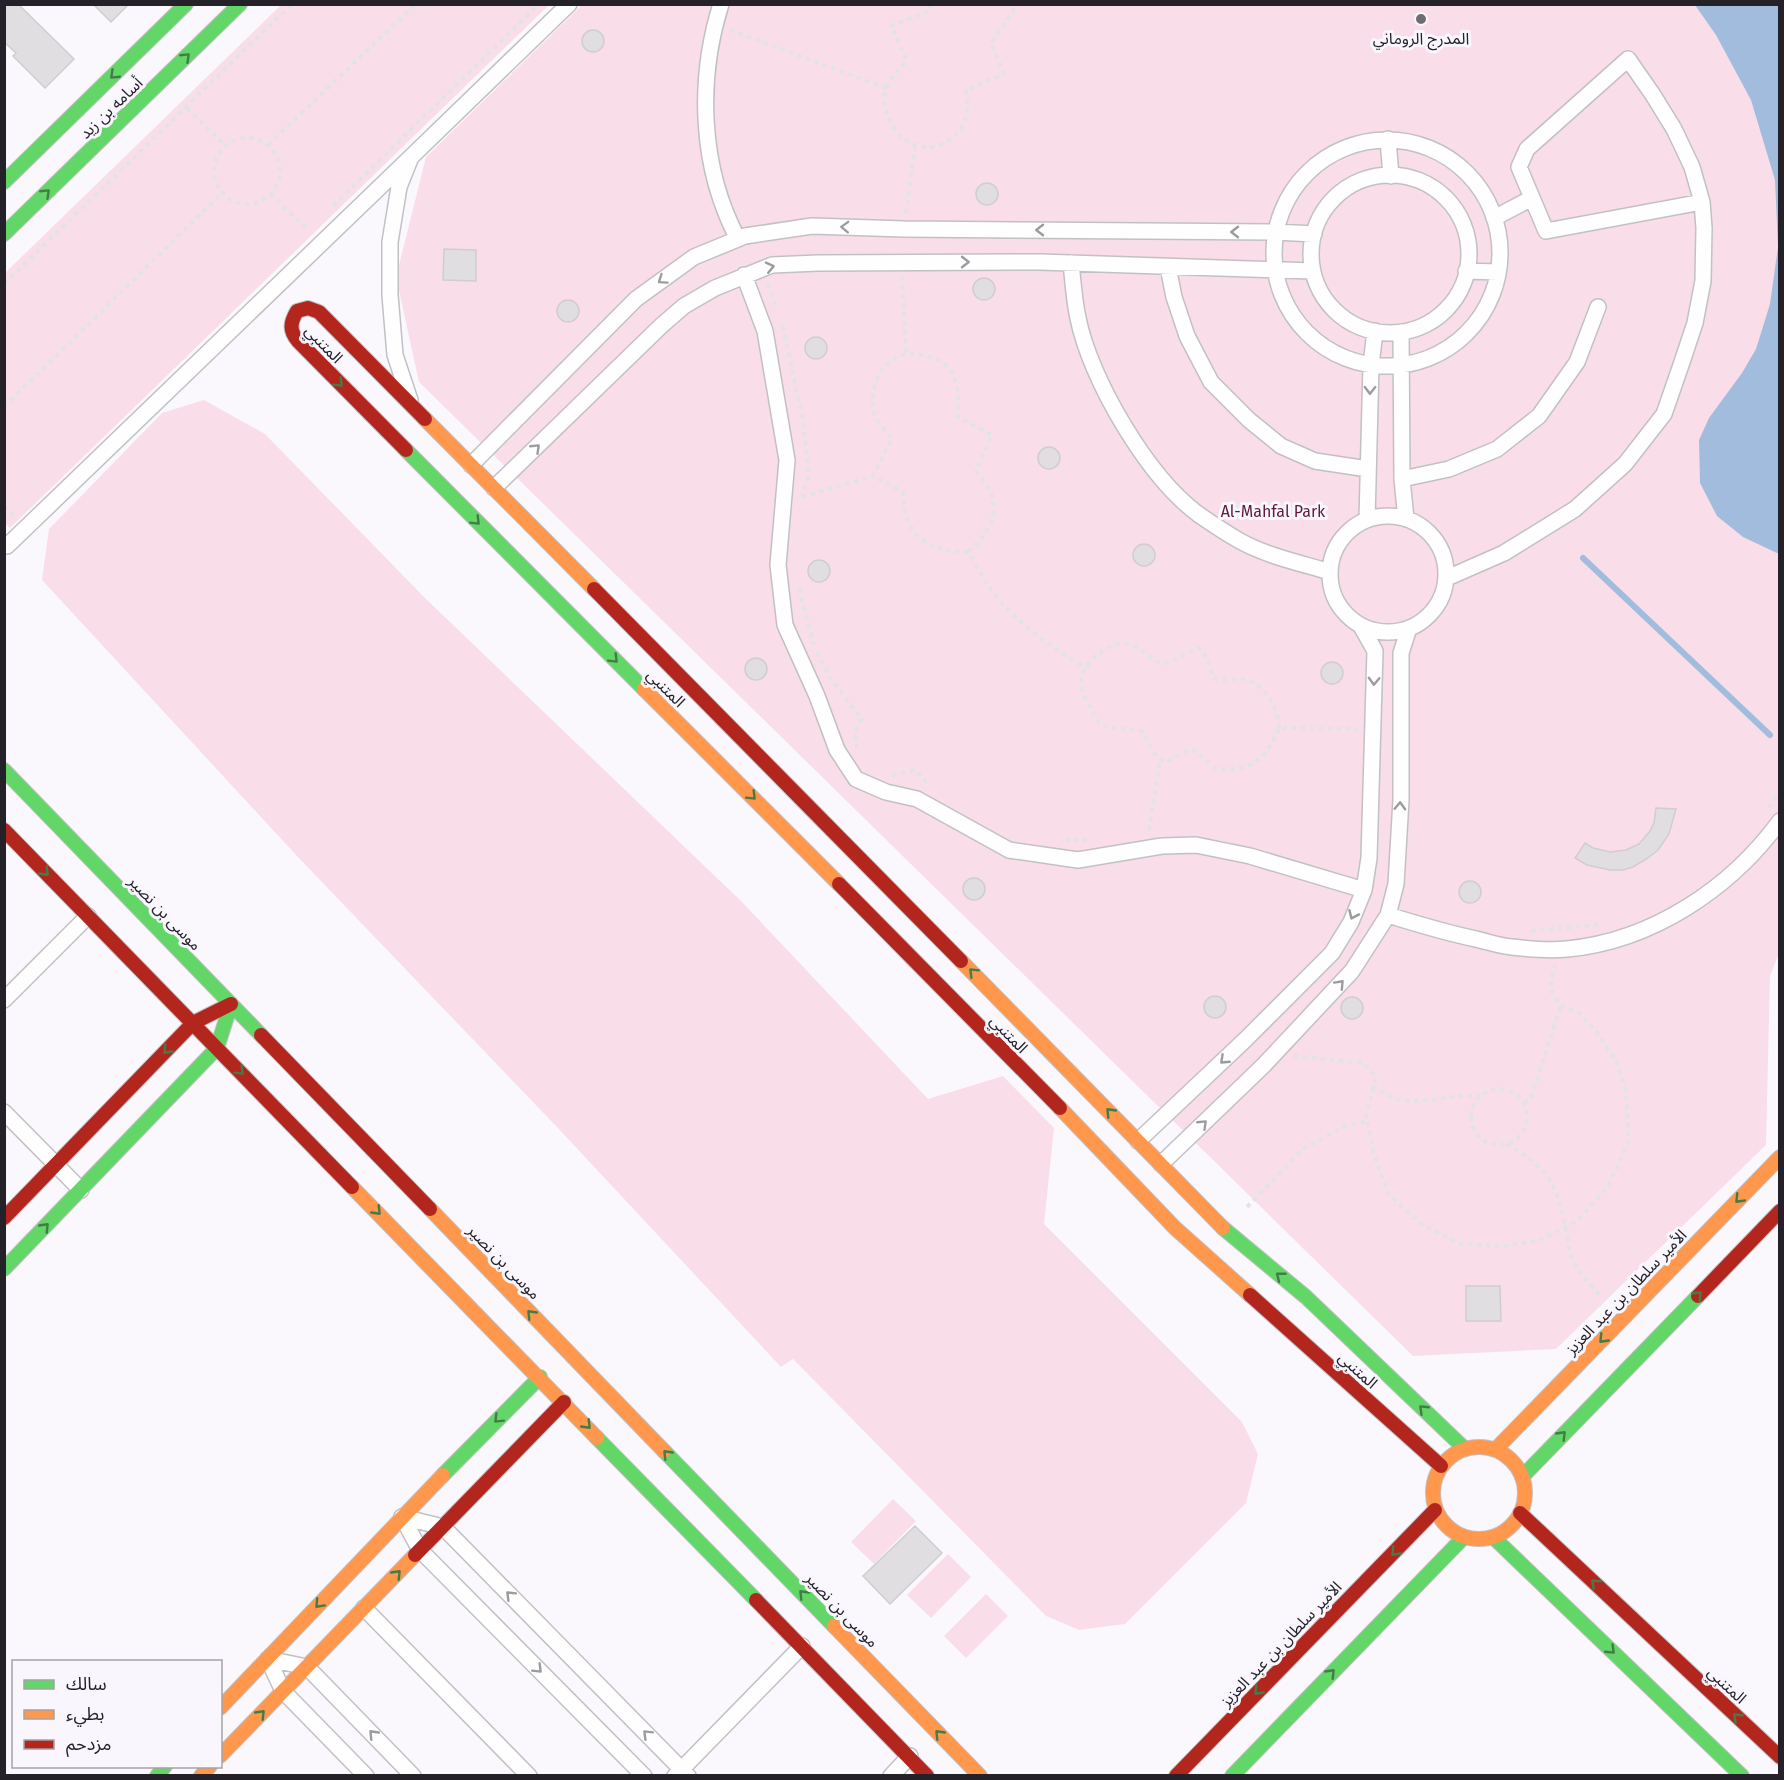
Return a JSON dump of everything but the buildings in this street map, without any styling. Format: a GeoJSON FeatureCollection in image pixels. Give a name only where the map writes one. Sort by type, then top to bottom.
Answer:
{"type":"FeatureCollection","features":[{"type":"Feature","properties":{"kind":"street","name":"أسامه بن زيد"},"geometry":{"type":"LineString","coordinates":[[4,182],[186,4]]}},
{"type":"Feature","properties":{"kind":"street","name":"أسامه بن زيد"},"geometry":{"type":"LineString","coordinates":[[4,234],[240,4]]}},
{"type":"Feature","properties":{"kind":"street"},"geometry":{"type":"LineString","coordinates":[[7,546],[569,4]]}},
{"type":"Feature","properties":{"kind":"street"},"geometry":{"type":"LineString","coordinates":[[721,4],[712,32],[705,95],[708,139],[714,175],[725,215],[738,239]]}},
{"type":"Feature","properties":{"kind":"street"},"geometry":{"type":"LineString","coordinates":[[1447,578],[1504,553],[1575,509],[1625,464],[1664,414],[1695,323],[1703,281],[1702,202],[1692,166],[1674,129],[1628,58],[1527,149],[1519,167],[1545,231],[1702,202]]}},
{"type":"Feature","properties":{"kind":"street"},"geometry":{"type":"LineString","coordinates":[[1388,139],[1391,176]]}},
{"type":"Feature","properties":{"kind":"street"},"geometry":{"type":"LineString","coordinates":[[1388,139],[1426,146],[1460,166],[1485,196],[1494,218],[1498,230],[1500,266],[1490,300],[1470,330],[1441,352],[1400,365],[1371,365],[1336,355],[1307,334],[1285,305],[1274,271],[1275,232],[1289,195],[1315,165],[1349,146],[1388,139]]}},
{"type":"Feature","properties":{"kind":"street"},"geometry":{"type":"LineString","coordinates":[[411,157],[399,187],[390,242],[390,274],[395,355],[412,406]]}},
{"type":"Feature","properties":{"kind":"street"},"geometry":{"type":"LineString","coordinates":[[1382,175],[1391,176],[1408,177],[1433,187],[1452,205],[1465,228],[1469,254],[1465,279],[1453,302],[1435,320],[1411,331],[1386,333],[1361,328],[1338,315],[1322,295],[1312,271],[1311,245],[1319,220],[1334,198],[1356,183],[1382,175]]}},
{"type":"Feature","properties":{"kind":"street"},"geometry":{"type":"LineString","coordinates":[[1494,218],[1532,198]]}},
{"type":"Feature","properties":{"kind":"street"},"geometry":{"type":"LineString","coordinates":[[471,465],[636,299],[694,257],[745,236],[812,226],[1314,234]]}},
{"type":"Feature","properties":{"kind":"street"},"geometry":{"type":"LineString","coordinates":[[494,488],[684,306],[715,288],[764,268],[818,263],[901,262],[1071,263],[1312,271]]}},
{"type":"Feature","properties":{"kind":"street"},"geometry":{"type":"LineString","coordinates":[[1071,263],[1078,318],[1100,385],[1158,474],[1197,513],[1241,542],[1285,559],[1330,572]]}},
{"type":"Feature","properties":{"kind":"street"},"geometry":{"type":"LineString","coordinates":[[1168,267],[1174,297],[1187,336],[1211,382],[1249,420],[1281,446],[1315,461],[1368,469]]}},
{"type":"Feature","properties":{"kind":"street"},"geometry":{"type":"LineString","coordinates":[[1467,271],[1498,273]]}},
{"type":"Feature","properties":{"kind":"street"},"geometry":{"type":"LineString","coordinates":[[744,275],[765,332],[787,460],[778,565],[785,625],[817,696],[837,750],[856,779],[886,792],[917,799],[1009,850],[1078,860],[1162,846],[1196,845],[1250,856],[1364,890]]}},
{"type":"Feature","properties":{"kind":"street"},"geometry":{"type":"LineString","coordinates":[[1402,479],[1449,469],[1497,449],[1539,416],[1577,362],[1598,307]]}},
{"type":"Feature","properties":{"kind":"street","name":"المتنبي"},"geometry":{"type":"LineString","coordinates":[[1441,1466],[1175,1228],[787,831],[517,563],[298,341],[291,332],[291,322],[297,311],[308,308],[319,312],[1232,1238],[1306,1297],[1465,1449]]}},
{"type":"Feature","properties":{"kind":"street"},"geometry":{"type":"LineString","coordinates":[[1367,520],[1371,365],[1375,331]]}},
{"type":"Feature","properties":{"kind":"street"},"geometry":{"type":"LineString","coordinates":[[1401,332],[1402,479],[1406,519]]}},
{"type":"Feature","properties":{"kind":"street"},"geometry":{"type":"LineString","coordinates":[[1386,516],[1406,519],[1423,527],[1437,541],[1445,559],[1447,578],[1442,597],[1431,614],[1416,626],[1398,632],[1379,632],[1361,626],[1345,615],[1335,599],[1330,572],[1338,544],[1351,530],[1367,520],[1386,516]]}},
{"type":"Feature","properties":{"kind":"street"},"geometry":{"type":"LineString","coordinates":[[1138,1141],[1246,1040],[1332,953],[1351,922],[1364,890],[1369,858],[1375,651],[1361,626]]}},
{"type":"Feature","properties":{"kind":"street"},"geometry":{"type":"LineString","coordinates":[[1161,1164],[1274,1054],[1352,971],[1388,915],[1396,884],[1401,800],[1401,653],[1409,628]]}},
{"type":"Feature","properties":{"kind":"street","name":"موسى بن نصير"},"geometry":{"type":"LineString","coordinates":[[4,770],[980,1776]]}},
{"type":"Feature","properties":{"kind":"street"},"geometry":{"type":"LineString","coordinates":[[1388,915],[1510,947],[1566,949],[1610,941],[1653,926],[1696,901],[1733,873],[1765,840],[1779,820]]}},
{"type":"Feature","properties":{"kind":"street"},"geometry":{"type":"LineString","coordinates":[[4,830],[927,1776]]}},
{"type":"Feature","properties":{"kind":"street"},"geometry":{"type":"LineString","coordinates":[[4,1000],[88,916]]}},
{"type":"Feature","properties":{"kind":"street"},"geometry":{"type":"LineString","coordinates":[[4,1218],[193,1023],[231,1004]]}},
{"type":"Feature","properties":{"kind":"street"},"geometry":{"type":"LineString","coordinates":[[4,1269],[217,1048],[231,1004]]}},
{"type":"Feature","properties":{"kind":"street"},"geometry":{"type":"LineString","coordinates":[[4,1112],[81,1190]]}},
{"type":"Feature","properties":{"kind":"street","name":"الأمير سلطان بن عبد العزيز"},"geometry":{"type":"LineString","coordinates":[[1495,1450],[1779,1157]]}},
{"type":"Feature","properties":{"kind":"street"},"geometry":{"type":"LineString","coordinates":[[1522,1477],[1779,1211]]}},
{"type":"Feature","properties":{"kind":"street"},"geometry":{"type":"LineString","coordinates":[[222,1706],[402,1516],[540,1377]]}},
{"type":"Feature","properties":{"kind":"street"},"geometry":{"type":"LineString","coordinates":[[222,1754],[564,1402]]}},
{"type":"Feature","properties":{"kind":"street"},"geometry":{"type":"LineString","coordinates":[[1480,1447],[1495,1450],[1509,1458],[1522,1477],[1525,1499],[1520,1513],[1511,1526],[1499,1535],[1484,1539],[1464,1537],[1443,1523],[1436,1510],[1432,1495],[1434,1480],[1441,1466],[1452,1456],[1465,1449],[1480,1447]]}},
{"type":"Feature","properties":{"kind":"street","name":"الأمير سلطان بن عبد العزيز"},"geometry":{"type":"LineString","coordinates":[[1176,1776],[1436,1510]]}},
{"type":"Feature","properties":{"kind":"street","name":"المتنبي"},"geometry":{"type":"LineString","coordinates":[[1520,1513],[1779,1757]]}},
{"type":"Feature","properties":{"kind":"street"},"geometry":{"type":"LineString","coordinates":[[402,1516],[442,1527],[682,1773],[802,1646]]}},
{"type":"Feature","properties":{"kind":"street"},"geometry":{"type":"LineString","coordinates":[[402,1516],[420,1550],[644,1776]]}},
{"type":"Feature","properties":{"kind":"street"},"geometry":{"type":"LineString","coordinates":[[1232,1776],[1464,1537]]}},
{"type":"Feature","properties":{"kind":"street"},"geometry":{"type":"LineString","coordinates":[[1493,1537],[1742,1776]]}},
{"type":"Feature","properties":{"kind":"street"},"geometry":{"type":"LineString","coordinates":[[364,1608],[529,1776]]}},
{"type":"Feature","properties":{"kind":"street"},"geometry":{"type":"LineString","coordinates":[[268,1659],[307,1667],[414,1776]]}},
{"type":"Feature","properties":{"kind":"street"},"geometry":{"type":"LineString","coordinates":[[268,1659],[283,1691],[366,1776]]}},
{"type":"Feature","properties":{"kind":"street"},"geometry":{"type":"LineString","coordinates":[[891,1776],[910,1756]]}},
{"type":"Feature","properties":{"kind":"path"},"geometry":{"type":"LineString","coordinates":[[4,284],[292,4]]}},
{"type":"Feature","properties":{"kind":"path"},"geometry":{"type":"LineString","coordinates":[[268,145],[416,4]]}},
{"type":"Feature","properties":{"kind":"path"},"geometry":{"type":"LineString","coordinates":[[930,4],[931,10],[891,26],[907,61],[893,76],[886,88],[884,103],[893,129],[915,147],[934,147],[949,140],[962,128],[968,108],[966,90],[1004,74],[991,43],[1013,12],[1013,4]]}},
{"type":"Feature","properties":{"kind":"path"},"geometry":{"type":"LineString","coordinates":[[730,22],[729,30],[886,88]]}},
{"type":"Feature","properties":{"kind":"path"},"geometry":{"type":"LineString","coordinates":[[187,108],[226,146]]}},
{"type":"Feature","properties":{"kind":"path"},"geometry":{"type":"LineString","coordinates":[[244,138],[254,138],[268,145],[278,158],[280,168],[279,179],[270,194],[258,202],[248,204],[237,202],[223,192],[215,178],[214,168],[217,157],[226,146],[244,138]]}},
{"type":"Feature","properties":{"kind":"path"},"geometry":{"type":"LineString","coordinates":[[904,229],[915,147]]}},
{"type":"Feature","properties":{"kind":"path"},"geometry":{"type":"LineString","coordinates":[[4,406],[223,192]]}},
{"type":"Feature","properties":{"kind":"path"},"geometry":{"type":"LineString","coordinates":[[270,194],[308,230]]}},
{"type":"Feature","properties":{"kind":"path"},"geometry":{"type":"LineString","coordinates":[[901,262],[906,354]]}},
{"type":"Feature","properties":{"kind":"path"},"geometry":{"type":"LineString","coordinates":[[764,268],[778,312]]}},
{"type":"Feature","properties":{"kind":"path"},"geometry":{"type":"LineString","coordinates":[[782,323],[803,420],[809,476],[801,503]]}},
{"type":"Feature","properties":{"kind":"path"},"geometry":{"type":"LineString","coordinates":[[802,497],[873,476],[903,492],[904,513],[923,543],[949,552],[968,552],[983,538],[994,516],[994,500],[987,482],[976,471],[992,435],[958,417],[958,396],[953,374],[940,361],[923,355],[906,354],[889,361],[874,383],[872,398],[874,414],[892,438],[873,476]]}},
{"type":"Feature","properties":{"kind":"path"},"geometry":{"type":"LineString","coordinates":[[4,507],[13,515]]}},
{"type":"Feature","properties":{"kind":"path"},"geometry":{"type":"LineString","coordinates":[[968,552],[996,597],[1040,637],[1068,658],[1087,668]]}},
{"type":"Feature","properties":{"kind":"path"},"geometry":{"type":"LineString","coordinates":[[798,581],[814,644],[831,679],[862,719],[857,724],[854,736],[861,755]]}},
{"type":"Feature","properties":{"kind":"path"},"geometry":{"type":"LineString","coordinates":[[1149,830],[1160,760],[1143,732],[1129,728],[1115,729],[1098,721],[1081,686],[1087,668],[1099,653],[1113,645],[1131,644],[1164,663],[1173,661],[1198,648],[1204,651],[1214,678],[1253,681],[1262,689],[1279,720],[1267,753],[1247,765],[1225,769],[1215,768],[1194,750],[1188,750],[1166,762],[1160,760]]}},
{"type":"Feature","properties":{"kind":"path"},"geometry":{"type":"LineString","coordinates":[[1278,728],[1372,729]]}},
{"type":"Feature","properties":{"kind":"path"},"geometry":{"type":"LineString","coordinates":[[889,776],[915,770],[924,782],[931,786]]}},
{"type":"Feature","properties":{"kind":"path"},"geometry":{"type":"LineString","coordinates":[[1764,815],[1779,791]]}},
{"type":"Feature","properties":{"kind":"path"},"geometry":{"type":"LineString","coordinates":[[1138,833],[1149,830],[1161,832]]}},
{"type":"Feature","properties":{"kind":"path"},"geometry":{"type":"LineString","coordinates":[[1056,839],[1090,840]]}},
{"type":"Feature","properties":{"kind":"path"},"geometry":{"type":"LineString","coordinates":[[1522,931],[1609,924]]}},
{"type":"Feature","properties":{"kind":"path"},"geometry":{"type":"LineString","coordinates":[[1274,1054],[1363,1063],[1376,1077],[1366,1116],[1374,1155],[1388,1193],[1418,1222],[1460,1244],[1504,1246],[1538,1241],[1577,1221],[1607,1188],[1629,1142],[1626,1092],[1617,1063],[1600,1035],[1579,1013],[1561,1005],[1550,988],[1555,965],[1566,949]]}},
{"type":"Feature","properties":{"kind":"path"},"geometry":{"type":"LineString","coordinates":[[1524,1103],[1532,1098],[1561,1005]]}},
{"type":"Feature","properties":{"kind":"path"},"geometry":{"type":"LineString","coordinates":[[1372,1087],[1394,1099],[1416,1101],[1468,1095],[1481,1096]]}},
{"type":"Feature","properties":{"kind":"path"},"geometry":{"type":"LineString","coordinates":[[1500,1089],[1518,1096],[1527,1112],[1524,1129],[1519,1136],[1506,1143],[1486,1142],[1474,1129],[1471,1120],[1472,1110],[1481,1096],[1491,1090],[1500,1089]]}},
{"type":"Feature","properties":{"kind":"path"},"geometry":{"type":"LineString","coordinates":[[1247,1207],[1304,1148],[1346,1126],[1367,1121]]}},
{"type":"Feature","properties":{"kind":"path"},"geometry":{"type":"LineString","coordinates":[[1506,1143],[1536,1162],[1548,1176],[1556,1190],[1566,1227],[1570,1255],[1602,1298]]}},
{"type":"Feature","properties":{"kind":"green space"},"geometry":{"type":"Polygon","coordinates":[[[282,4],[549,5],[10,528],[4,522],[5,273],[282,4]]]}},
{"type":"Feature","properties":{"kind":"green space","name":"Al-Mahfal Park"},"geometry":{"type":"Polygon","coordinates":[[[582,5],[1779,5],[1780,951],[1770,976],[1766,1145],[1556,1349],[1413,1356],[419,382],[396,277],[426,157],[582,5]]]}},
{"type":"Feature","properties":{"kind":"green space"},"geometry":{"type":"Polygon","coordinates":[[[204,400],[265,434],[426,599],[742,902],[928,1099],[1003,1076],[1054,1128],[1044,1224],[1242,1422],[1258,1454],[1246,1503],[1125,1624],[1079,1630],[1046,1616],[793,1359],[781,1367],[556,1126],[296,855],[42,580],[49,529],[162,413],[204,400]]]}},
{"type":"Feature","properties":{"kind":"green space"},"geometry":{"type":"Polygon","coordinates":[[[893,1499],[916,1521],[874,1564],[851,1542],[893,1499]]]}},
{"type":"Feature","properties":{"kind":"green space"},"geometry":{"type":"Polygon","coordinates":[[[948,1554],[971,1577],[931,1618],[907,1595],[948,1554]]]}},
{"type":"Feature","properties":{"kind":"green space"},"geometry":{"type":"Polygon","coordinates":[[[986,1594],[1008,1616],[966,1658],[944,1636],[986,1594]]]}},
{"type":"Feature","properties":{"kind":"water"},"geometry":{"type":"Polygon","coordinates":[[[1695,5],[1779,5],[1779,554],[1743,537],[1717,516],[1700,483],[1699,440],[1709,418],[1742,373],[1756,349],[1770,304],[1778,247],[1775,180],[1751,100],[1716,35],[1695,5]]]}},
{"type":"Feature","properties":{"kind":"waterway"},"geometry":{"type":"LineString","coordinates":[[1583,558],[1770,735]]}},
{"type":"Feature","properties":{"kind":"traffic: fast"},"geometry":{"type":"LineString","coordinates":[[4,182],[186,4]]}},
{"type":"Feature","properties":{"kind":"traffic: fast"},"geometry":{"type":"LineString","coordinates":[[4,234],[240,4]]}},
{"type":"Feature","properties":{"kind":"traffic: fast"},"geometry":{"type":"LineString","coordinates":[[406,450],[644,689]]}},
{"type":"Feature","properties":{"kind":"traffic: fast"},"geometry":{"type":"LineString","coordinates":[[4,770],[261,1035]]}},
{"type":"Feature","properties":{"kind":"traffic: fast"},"geometry":{"type":"LineString","coordinates":[[4,1269],[217,1048],[231,1004]]}},
{"type":"Feature","properties":{"kind":"traffic: fast"},"geometry":{"type":"LineString","coordinates":[[1223,1228],[1306,1297],[1465,1449]]}},
{"type":"Feature","properties":{"kind":"traffic: fast"},"geometry":{"type":"LineString","coordinates":[[1522,1477],[1698,1296]]}},
{"type":"Feature","properties":{"kind":"traffic: fast"},"geometry":{"type":"LineString","coordinates":[[443,1475],[540,1377]]}},
{"type":"Feature","properties":{"kind":"traffic: fast"},"geometry":{"type":"LineString","coordinates":[[597,1438],[756,1600]]}},
{"type":"Feature","properties":{"kind":"traffic: fast"},"geometry":{"type":"LineString","coordinates":[[664,1451],[834,1626]]}},
{"type":"Feature","properties":{"kind":"traffic: fast"},"geometry":{"type":"LineString","coordinates":[[1232,1776],[1464,1537]]}},
{"type":"Feature","properties":{"kind":"traffic: fast"},"geometry":{"type":"LineString","coordinates":[[1493,1537],[1742,1776]]}},
{"type":"Feature","properties":{"kind":"traffic: fast"},"geometry":{"type":"LineString","coordinates":[[157,1776],[163,1768]]}},
{"type":"Feature","properties":{"kind":"traffic: slow"},"geometry":{"type":"LineString","coordinates":[[425,419],[594,589]]}},
{"type":"Feature","properties":{"kind":"traffic: slow"},"geometry":{"type":"LineString","coordinates":[[644,689],[839,884]]}},
{"type":"Feature","properties":{"kind":"traffic: slow"},"geometry":{"type":"LineString","coordinates":[[961,961],[1223,1228]]}},
{"type":"Feature","properties":{"kind":"traffic: slow"},"geometry":{"type":"LineString","coordinates":[[1060,1108],[1175,1228],[1250,1295]]}},
{"type":"Feature","properties":{"kind":"traffic: slow"},"geometry":{"type":"LineString","coordinates":[[1495,1450],[1780,1157]]}},
{"type":"Feature","properties":{"kind":"traffic: slow"},"geometry":{"type":"LineString","coordinates":[[352,1187],[597,1438]]}},
{"type":"Feature","properties":{"kind":"traffic: slow"},"geometry":{"type":"LineString","coordinates":[[430,1209],[664,1451]]}},
{"type":"Feature","properties":{"kind":"traffic: slow"},"geometry":{"type":"LineString","coordinates":[[1479,1447],[1505,1455],[1517,1467],[1525,1493],[1517,1519],[1505,1531],[1479,1539],[1453,1531],[1441,1519],[1433,1493],[1441,1467],[1453,1455],[1479,1447]]}},
{"type":"Feature","properties":{"kind":"traffic: slow"},"geometry":{"type":"LineString","coordinates":[[222,1706],[443,1475]]}},
{"type":"Feature","properties":{"kind":"traffic: slow"},"geometry":{"type":"LineString","coordinates":[[222,1754],[415,1555]]}},
{"type":"Feature","properties":{"kind":"traffic: slow"},"geometry":{"type":"LineString","coordinates":[[834,1626],[980,1776]]}},
{"type":"Feature","properties":{"kind":"traffic: slow"},"geometry":{"type":"LineString","coordinates":[[201,1776],[208,1768]]}},
{"type":"Feature","properties":{"kind":"traffic: jam"},"geometry":{"type":"LineString","coordinates":[[406,450],[298,341],[292,326],[297,311],[308,308],[319,312],[425,419]]}},
{"type":"Feature","properties":{"kind":"traffic: jam"},"geometry":{"type":"LineString","coordinates":[[594,589],[961,961]]}},
{"type":"Feature","properties":{"kind":"traffic: jam"},"geometry":{"type":"LineString","coordinates":[[4,830],[352,1187]]}},
{"type":"Feature","properties":{"kind":"traffic: jam"},"geometry":{"type":"LineString","coordinates":[[839,884],[1060,1108]]}},
{"type":"Feature","properties":{"kind":"traffic: jam"},"geometry":{"type":"LineString","coordinates":[[4,1218],[193,1023],[231,1004]]}},
{"type":"Feature","properties":{"kind":"traffic: jam"},"geometry":{"type":"LineString","coordinates":[[261,1035],[430,1209]]}},
{"type":"Feature","properties":{"kind":"traffic: jam"},"geometry":{"type":"LineString","coordinates":[[1698,1296],[1780,1211]]}},
{"type":"Feature","properties":{"kind":"traffic: jam"},"geometry":{"type":"LineString","coordinates":[[1250,1295],[1441,1466]]}},
{"type":"Feature","properties":{"kind":"traffic: jam"},"geometry":{"type":"LineString","coordinates":[[415,1555],[564,1402]]}},
{"type":"Feature","properties":{"kind":"traffic: jam"},"geometry":{"type":"LineString","coordinates":[[1176,1776],[1435,1510]]}},
{"type":"Feature","properties":{"kind":"traffic: jam"},"geometry":{"type":"LineString","coordinates":[[1520,1513],[1780,1757]]}},
{"type":"Feature","properties":{"kind":"traffic: jam"},"geometry":{"type":"LineString","coordinates":[[756,1600],[927,1776]]}},
{"type":"Feature","properties":{"kind":"place","name":"المدرج الروماني"},"geometry":{"type":"Point","coordinates":[1421,19]}}]}
